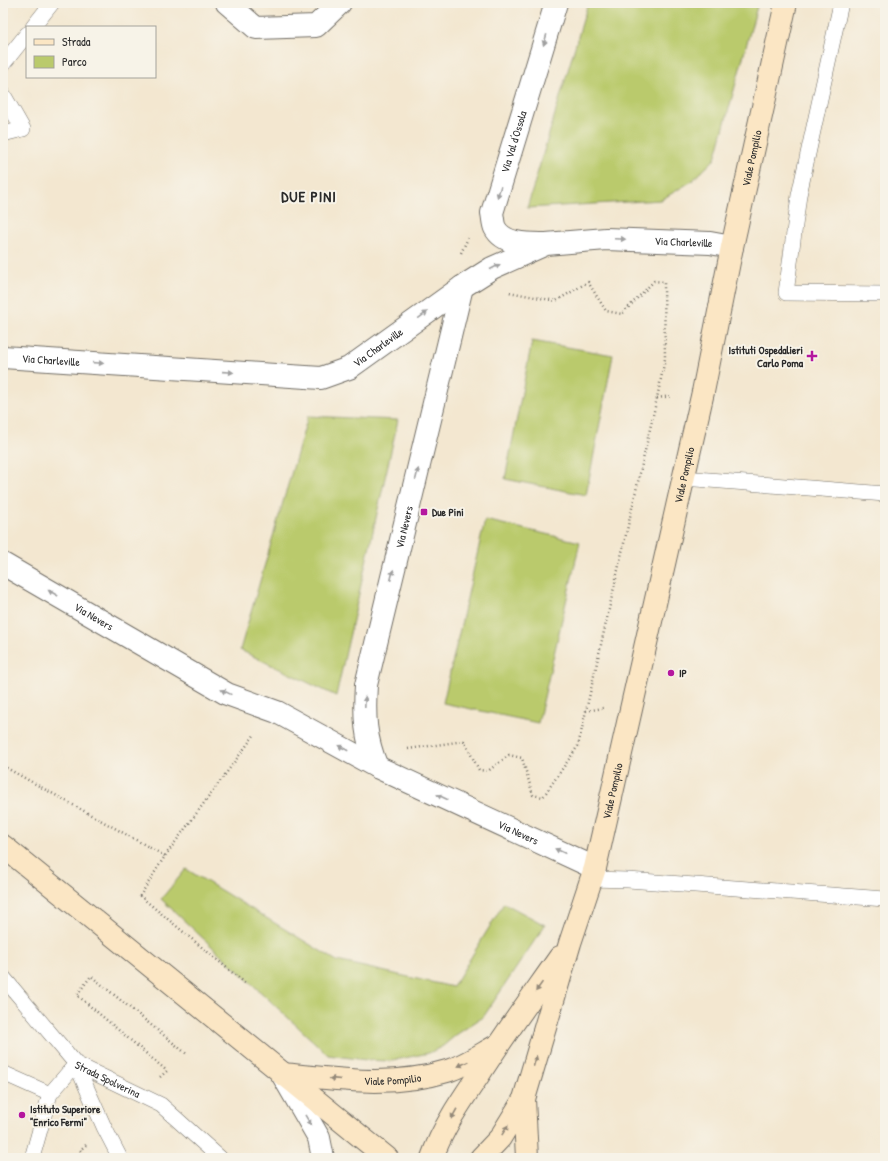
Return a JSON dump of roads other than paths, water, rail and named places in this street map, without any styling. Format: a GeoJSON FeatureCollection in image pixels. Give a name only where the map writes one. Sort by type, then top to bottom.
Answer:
{"type":"FeatureCollection","features":[{"type":"Feature","properties":{"kind":"street"},"geometry":{"type":"LineString","coordinates":[[227,3],[256,28],[316,26],[340,3]]}},
{"type":"Feature","properties":{"kind":"street","name":"Via Val d'Ossola"},"geometry":{"type":"LineString","coordinates":[[546,244],[520,243],[503,237],[495,228],[492,213],[556,3]]}},
{"type":"Feature","properties":{"kind":"street","name":"Viale Pompilio"},"geometry":{"type":"LineString","coordinates":[[481,1158],[500,1138],[524,1099],[570,944],[593,873],[684,478],[732,247],[786,3]]}},
{"type":"Feature","properties":{"kind":"street","name":"Via Charleville"},"geometry":{"type":"LineString","coordinates":[[3,357],[321,378],[349,368],[492,268],[546,244],[606,239],[710,243],[732,247]]}},
{"type":"Feature","properties":{"kind":"street","name":"Via Nevers"},"geometry":{"type":"LineString","coordinates":[[375,761],[368,743],[365,720],[366,685],[470,282]]}},
{"type":"Feature","properties":{"kind":"street","name":"Via Nevers"},"geometry":{"type":"LineString","coordinates":[[3,564],[227,694],[277,712],[593,873]]}},
{"type":"Feature","properties":{"kind":"street"},"geometry":{"type":"LineString","coordinates":[[3,846],[387,1158]]}},
{"type":"Feature","properties":{"kind":"street","name":"Viale Pompilio"},"geometry":{"type":"LineString","coordinates":[[432,1158],[460,1104],[497,1046],[570,944]]}},
{"type":"Feature","properties":{"kind":"street","name":"Viale Pompilio"},"geometry":{"type":"LineString","coordinates":[[282,1074],[375,1082],[406,1080],[448,1071],[497,1046]]}},
{"type":"Feature","properties":{"kind":"street"},"geometry":{"type":"LineString","coordinates":[[282,1074],[319,1138],[323,1158]]}},
{"type":"Feature","properties":{"kind":"street","name":"Viale Pompilio"},"geometry":{"type":"LineString","coordinates":[[524,1099],[527,1158]]}},
{"type":"Feature","properties":{"kind":"lane"},"geometry":{"type":"LineString","coordinates":[[34,26],[52,3]]}},
{"type":"Feature","properties":{"kind":"lane"},"geometry":{"type":"LineString","coordinates":[[841,3],[799,195],[786,293],[885,294]]}},
{"type":"Feature","properties":{"kind":"lane"},"geometry":{"type":"LineString","coordinates":[[3,64],[26,35]]}},
{"type":"Feature","properties":{"kind":"lane"},"geometry":{"type":"LineString","coordinates":[[3,94],[23,129],[3,134]]}},
{"type":"Feature","properties":{"kind":"lane"},"geometry":{"type":"LineString","coordinates":[[684,478],[885,494]]}},
{"type":"Feature","properties":{"kind":"lane"},"geometry":{"type":"LineString","coordinates":[[593,873],[636,880],[885,899]]}},
{"type":"Feature","properties":{"kind":"lane"},"geometry":{"type":"LineString","coordinates":[[3,977],[76,1064],[50,1094],[32,1158]]}},
{"type":"Feature","properties":{"kind":"lane","name":"Strada Spolverina"},"geometry":{"type":"LineString","coordinates":[[76,1064],[104,1127],[120,1158]]}},
{"type":"Feature","properties":{"kind":"lane","name":"Strada Spolverina"},"geometry":{"type":"LineString","coordinates":[[76,1064],[161,1105],[220,1158]]}},
{"type":"Feature","properties":{"kind":"lane"},"geometry":{"type":"LineString","coordinates":[[3,1073],[50,1094]]}},
{"type":"Feature","properties":{"kind":"place","name":"Istituti Ospedalieri Carlo Poma"},"geometry":{"type":"Point","coordinates":[812,356]}},
{"type":"Feature","properties":{"kind":"place","name":"Due Pini"},"geometry":{"type":"Point","coordinates":[424,512]}},
{"type":"Feature","properties":{"kind":"place","name":"IP"},"geometry":{"type":"Point","coordinates":[671,673]}},
{"type":"Feature","properties":{"kind":"place","name":"Istituto Superiore \"Enrico Fermi\""},"geometry":{"type":"Point","coordinates":[22,1115]}},
{"type":"Feature","properties":{"kind":"district","name":"DUE PINI"},"geometry":{"type":"Point","coordinates":[309,196]}}]}
